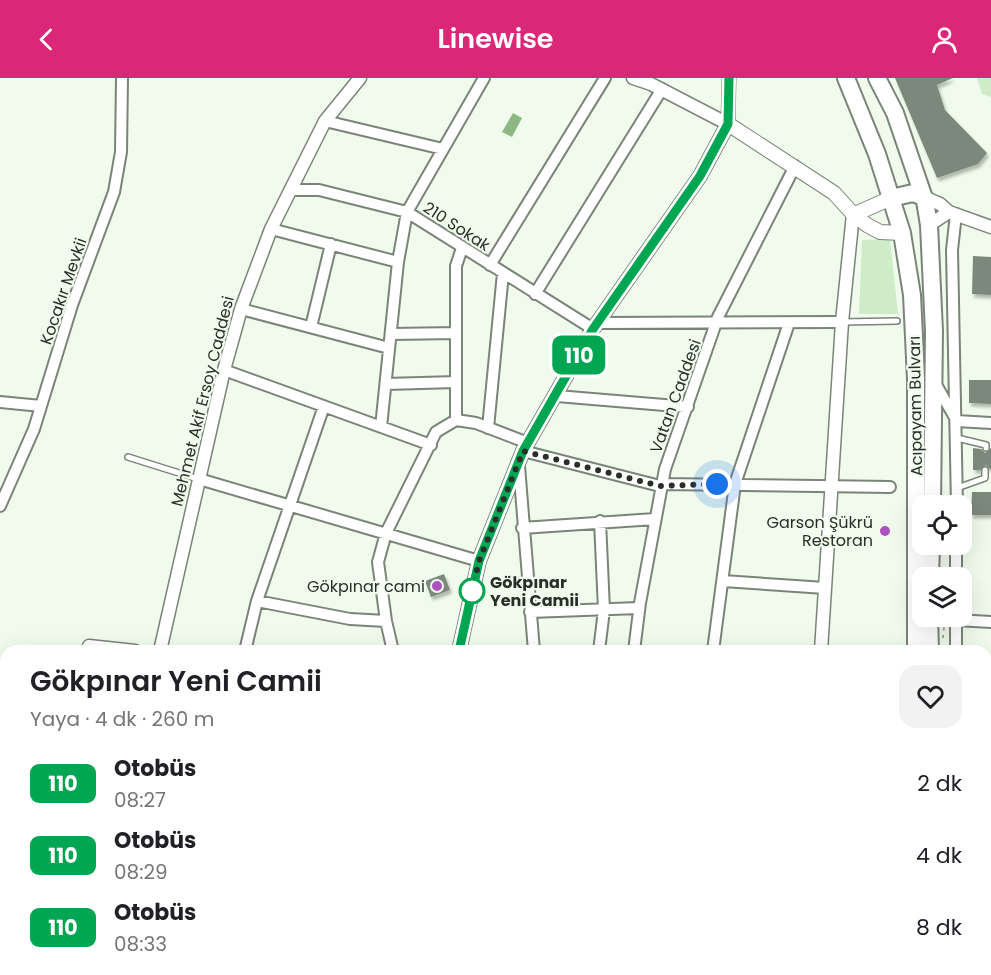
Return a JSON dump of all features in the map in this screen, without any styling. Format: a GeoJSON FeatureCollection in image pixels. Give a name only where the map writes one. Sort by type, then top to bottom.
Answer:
{"type":"FeatureCollection","features":[{"type":"Feature","properties":{"kind":"main road","name":"Acıpayam Bulvarı"},"geometry":{"type":"LineString","coordinates":[[846,78],[877,154],[902,233],[912,295],[916,379],[916,645]]}},
{"type":"Feature","properties":{"kind":"main road","name":"Acıpayam Bulvarı"},"geometry":{"type":"LineString","coordinates":[[877,78],[895,113],[924,197],[929,225],[934,380],[932,495]]}},
{"type":"Feature","properties":{"kind":"main road"},"geometry":{"type":"LineString","coordinates":[[460,645],[479,561],[523,452],[596,326],[700,176],[728,124],[834,193],[853,214],[880,232],[902,233],[929,225]]}},
{"type":"Feature","properties":{"kind":"main road"},"geometry":{"type":"LineString","coordinates":[[853,214],[891,198],[913,193],[924,197]]}},
{"type":"Feature","properties":{"kind":"main road"},"geometry":{"type":"LineString","coordinates":[[932,627],[936,645]]}},
{"type":"Feature","properties":{"kind":"street","name":"Kocakır Mevkii"},"geometry":{"type":"LineString","coordinates":[[0,506],[13,482],[41,406],[72,305],[114,192],[121,152],[122,78]]}},
{"type":"Feature","properties":{"kind":"street"},"geometry":{"type":"LineString","coordinates":[[381,427],[398,262],[407,212],[484,78]]}},
{"type":"Feature","properties":{"kind":"street"},"geometry":{"type":"LineString","coordinates":[[490,265],[605,78]]}},
{"type":"Feature","properties":{"kind":"street"},"geometry":{"type":"LineString","coordinates":[[633,78],[662,90],[728,124],[729,78]]}},
{"type":"Feature","properties":{"kind":"street","name":"Mehmet Akif Ersoy Caddesi"},"geometry":{"type":"LineString","coordinates":[[161,645],[224,370],[241,309],[271,229],[290,190],[325,121],[357,79]]}},
{"type":"Feature","properties":{"kind":"street"},"geometry":{"type":"LineString","coordinates":[[536,294],[662,90]]}},
{"type":"Feature","properties":{"kind":"street"},"geometry":{"type":"LineString","coordinates":[[325,121],[443,149]]}},
{"type":"Feature","properties":{"kind":"street","name":"Vatan Caddesi"},"geometry":{"type":"LineString","coordinates":[[635,645],[661,485],[716,324],[795,166]]}},
{"type":"Feature","properties":{"kind":"street","name":"210 Sokak"},"geometry":{"type":"LineString","coordinates":[[290,190],[328,192],[407,212],[536,294],[596,326]]}},
{"type":"Feature","properties":{"kind":"street"},"geometry":{"type":"LineString","coordinates":[[924,197],[940,204],[952,213],[991,227]]}},
{"type":"Feature","properties":{"kind":"street"},"geometry":{"type":"LineString","coordinates":[[929,225],[952,213]]}},
{"type":"Feature","properties":{"kind":"street"},"geometry":{"type":"LineString","coordinates":[[952,213],[957,495]]}},
{"type":"Feature","properties":{"kind":"street"},"geometry":{"type":"LineString","coordinates":[[821,645],[842,322],[853,214]]}},
{"type":"Feature","properties":{"kind":"street"},"geometry":{"type":"LineString","coordinates":[[271,229],[398,262]]}},
{"type":"Feature","properties":{"kind":"street"},"geometry":{"type":"LineString","coordinates":[[311,327],[331,244]]}},
{"type":"Feature","properties":{"kind":"street"},"geometry":{"type":"LineString","coordinates":[[456,420],[456,266],[462,248]]}},
{"type":"Feature","properties":{"kind":"street"},"geometry":{"type":"LineString","coordinates":[[488,428],[503,273]]}},
{"type":"Feature","properties":{"kind":"street"},"geometry":{"type":"LineString","coordinates":[[241,309],[389,348]]}},
{"type":"Feature","properties":{"kind":"street"},"geometry":{"type":"LineString","coordinates":[[714,645],[735,484],[789,322]]}},
{"type":"Feature","properties":{"kind":"street"},"geometry":{"type":"LineString","coordinates":[[596,326],[842,322]]}},
{"type":"Feature","properties":{"kind":"street"},"geometry":{"type":"LineString","coordinates":[[391,334],[456,333]]}},
{"type":"Feature","properties":{"kind":"street"},"geometry":{"type":"LineString","coordinates":[[224,370],[430,445]]}},
{"type":"Feature","properties":{"kind":"street"},"geometry":{"type":"LineString","coordinates":[[934,380],[957,421]]}},
{"type":"Feature","properties":{"kind":"street"},"geometry":{"type":"LineString","coordinates":[[386,384],[456,382]]}},
{"type":"Feature","properties":{"kind":"street"},"geometry":{"type":"LineString","coordinates":[[557,396],[688,407]]}},
{"type":"Feature","properties":{"kind":"street"},"geometry":{"type":"LineString","coordinates":[[0,402],[41,406]]}},
{"type":"Feature","properties":{"kind":"street"},"geometry":{"type":"LineString","coordinates":[[246,645],[256,601],[324,406]]}},
{"type":"Feature","properties":{"kind":"street"},"geometry":{"type":"LineString","coordinates":[[392,645],[378,562],[386,533],[436,432],[456,420],[476,423],[488,428],[523,452],[661,485],[890,487]]}},
{"type":"Feature","properties":{"kind":"street"},"geometry":{"type":"LineString","coordinates":[[957,421],[991,423]]}},
{"type":"Feature","properties":{"kind":"street"},"geometry":{"type":"LineString","coordinates":[[523,452],[522,528],[533,645]]}},
{"type":"Feature","properties":{"kind":"street"},"geometry":{"type":"LineString","coordinates":[[199,479],[479,561]]}},
{"type":"Feature","properties":{"kind":"street"},"geometry":{"type":"LineString","coordinates":[[522,528],[655,519]]}},
{"type":"Feature","properties":{"kind":"street"},"geometry":{"type":"LineString","coordinates":[[600,521],[604,610],[600,645]]}},
{"type":"Feature","properties":{"kind":"street"},"geometry":{"type":"LineString","coordinates":[[723,581],[825,588]]}},
{"type":"Feature","properties":{"kind":"street"},"geometry":{"type":"LineString","coordinates":[[256,601],[350,619],[386,621]]}},
{"type":"Feature","properties":{"kind":"street"},"geometry":{"type":"LineString","coordinates":[[530,612],[639,608]]}},
{"type":"Feature","properties":{"kind":"street"},"geometry":{"type":"LineString","coordinates":[[972,620],[991,622]]}},
{"type":"Feature","properties":{"kind":"street"},"geometry":{"type":"LineString","coordinates":[[953,627],[955,645]]}},
{"type":"Feature","properties":{"kind":"lane"},"geometry":{"type":"LineString","coordinates":[[842,322],[897,321]]}},
{"type":"Feature","properties":{"kind":"lane"},"geometry":{"type":"LineString","coordinates":[[957,438],[986,445],[986,448]]}},
{"type":"Feature","properties":{"kind":"lane"},"geometry":{"type":"LineString","coordinates":[[128,457],[199,479]]}},
{"type":"Feature","properties":{"kind":"lane"},"geometry":{"type":"LineString","coordinates":[[957,488],[985,478],[985,470]]}},
{"type":"Feature","properties":{"kind":"path"},"geometry":{"type":"LineString","coordinates":[[937,645],[947,627]]}},
{"type":"Feature","properties":{"kind":"shaded area"},"geometry":{"type":"Polygon","coordinates":[[[977,78],[991,78],[991,97],[982,94],[977,78]]]}},
{"type":"Feature","properties":{"kind":"shaded area"},"geometry":{"type":"Polygon","coordinates":[[[513,113],[522,118],[512,137],[502,132],[513,113]]]}},
{"type":"Feature","properties":{"kind":"shaded area"},"geometry":{"type":"Polygon","coordinates":[[[890,239],[898,314],[859,314],[862,240],[890,239]]]}},
{"type":"Feature","properties":{"kind":"building"},"geometry":{"type":"Polygon","coordinates":[[[895,78],[953,78],[937,85],[945,110],[987,153],[978,164],[937,178],[895,78]]]}},
{"type":"Feature","properties":{"kind":"building"},"geometry":{"type":"Polygon","coordinates":[[[973,256],[991,257],[991,295],[972,294],[973,256]]]}},
{"type":"Feature","properties":{"kind":"building"},"geometry":{"type":"Polygon","coordinates":[[[969,380],[991,380],[991,404],[969,403],[969,380]]]}},
{"type":"Feature","properties":{"kind":"building"},"geometry":{"type":"Polygon","coordinates":[[[973,448],[981,449],[985,453],[991,448],[991,470],[986,465],[980,470],[973,470],[973,448]]]}},
{"type":"Feature","properties":{"kind":"building"},"geometry":{"type":"Polygon","coordinates":[[[972,492],[991,492],[991,515],[972,515],[972,492]]]}},
{"type":"Feature","properties":{"kind":"building","name":"Gökpınar cami"},"geometry":{"type":"Polygon","coordinates":[[[444,574],[450,590],[431,597],[425,581],[444,574]]]}},
{"type":"Feature","properties":{"kind":"bus line","name":"110"},"geometry":{"type":"LineString","coordinates":[[460,645],[479,561],[523,451],[557,396],[593,329],[700,176],[728,124],[729,78]]}},
{"type":"Feature","properties":{"kind":"place","name":"Garson Şükrü Restoran"},"geometry":{"type":"Point","coordinates":[885,531]}},
{"type":"Feature","properties":{"kind":"place","name":"Gökpınar cami"},"geometry":{"type":"Point","coordinates":[437,586]}},
{"type":"Feature","properties":{"kind":"place","name":"Gökpınar Yeni Camii"},"geometry":{"type":"Point","coordinates":[472,591]}},
{"type":"Feature","properties":{"kind":"route"},"geometry":{"type":"LineString","coordinates":[[472,591],[479,561],[523,451],[660,486],[661,484],[717,484]]}}]}
